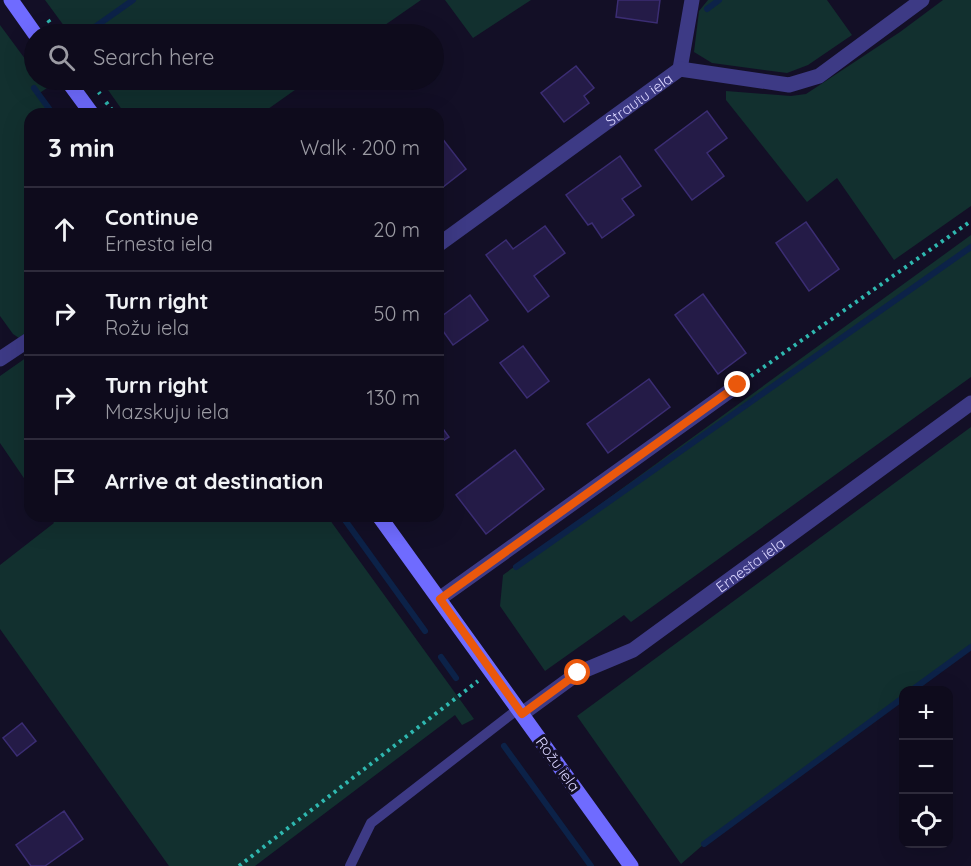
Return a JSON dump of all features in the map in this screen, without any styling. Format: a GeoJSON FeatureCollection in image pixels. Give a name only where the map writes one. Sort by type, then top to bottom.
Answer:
{"type":"FeatureCollection","features":[{"type":"Feature","properties":{"kind":"street"},"geometry":{"type":"LineString","coordinates":[[11,0],[28,24]]}},
{"type":"Feature","properties":{"kind":"street"},"geometry":{"type":"LineString","coordinates":[[680,69],[692,0]]}},
{"type":"Feature","properties":{"kind":"street","name":"Strautu iela"},"geometry":{"type":"LineString","coordinates":[[444,242],[680,69],[789,85],[819,76],[922,0]]}},
{"type":"Feature","properties":{"kind":"street"},"geometry":{"type":"LineString","coordinates":[[74,90],[88,108]]}},
{"type":"Feature","properties":{"kind":"street"},"geometry":{"type":"LineString","coordinates":[[0,359],[24,343]]}},
{"type":"Feature","properties":{"kind":"street"},"geometry":{"type":"LineString","coordinates":[[440,599],[738,385]]}},
{"type":"Feature","properties":{"kind":"street","name":"Ernesta iela"},"geometry":{"type":"LineString","coordinates":[[520,712],[578,673],[633,650],[971,403]]}},
{"type":"Feature","properties":{"kind":"street","name":"Rožu iela"},"geometry":{"type":"LineString","coordinates":[[383,522],[631,866]]}},
{"type":"Feature","properties":{"kind":"lane"},"geometry":{"type":"LineString","coordinates":[[350,866],[371,823],[520,712]]}},
{"type":"Feature","properties":{"kind":"path"},"geometry":{"type":"LineString","coordinates":[[738,385],[971,221]]}},
{"type":"Feature","properties":{"kind":"path"},"geometry":{"type":"LineString","coordinates":[[239,866],[491,671]]}},
{"type":"Feature","properties":{"kind":"green space"},"geometry":{"type":"Polygon","coordinates":[[[45,0],[421,0],[386,24],[63,24],[45,0]]]}},
{"type":"Feature","properties":{"kind":"green space"},"geometry":{"type":"Polygon","coordinates":[[[445,0],[531,0],[473,38],[445,0]]]}},
{"type":"Feature","properties":{"kind":"green space"},"geometry":{"type":"Polygon","coordinates":[[[708,0],[827,0],[852,35],[808,65],[787,73],[712,63],[694,52],[699,11],[708,0]]]}},
{"type":"Feature","properties":{"kind":"green space"},"geometry":{"type":"Polygon","coordinates":[[[943,0],[971,0],[971,206],[894,260],[837,178],[807,202],[726,100],[726,91],[791,96],[806,94],[900,32],[943,0]]]}},
{"type":"Feature","properties":{"kind":"green space"},"geometry":{"type":"Polygon","coordinates":[[[0,25],[24,57],[24,90],[44,90],[38,94],[48,108],[24,108],[24,334],[19,338],[13,334],[0,316],[0,25]]]}},
{"type":"Feature","properties":{"kind":"green space"},"geometry":{"type":"Polygon","coordinates":[[[108,90],[295,90],[269,108],[121,108],[108,90]]]}},
{"type":"Feature","properties":{"kind":"green space"},"geometry":{"type":"Polygon","coordinates":[[[971,235],[971,377],[631,622],[624,615],[545,671],[500,606],[503,575],[971,235]]]}},
{"type":"Feature","properties":{"kind":"green space"},"geometry":{"type":"Polygon","coordinates":[[[24,359],[24,478],[0,443],[0,376],[24,359]]]}},
{"type":"Feature","properties":{"kind":"green space"},"geometry":{"type":"Polygon","coordinates":[[[971,427],[971,646],[917,686],[899,686],[899,699],[704,844],[681,864],[577,716],[971,427]]]}},
{"type":"Feature","properties":{"kind":"green space"},"geometry":{"type":"Polygon","coordinates":[[[331,522],[474,719],[462,725],[455,715],[255,866],[169,866],[0,629],[0,565],[54,523],[331,522]]]}},
{"type":"Feature","properties":{"kind":"building"},"geometry":{"type":"Polygon","coordinates":[[[618,0],[660,0],[657,23],[616,17],[618,0]]]}},
{"type":"Feature","properties":{"kind":"building"},"geometry":{"type":"Polygon","coordinates":[[[576,66],[594,88],[584,96],[589,103],[564,122],[541,93],[576,66]]]}},
{"type":"Feature","properties":{"kind":"building"},"geometry":{"type":"Polygon","coordinates":[[[707,111],[727,138],[707,153],[724,176],[692,200],[655,150],[707,111]]]}},
{"type":"Feature","properties":{"kind":"building"},"geometry":{"type":"Polygon","coordinates":[[[444,141],[466,169],[444,186],[444,141]]]}},
{"type":"Feature","properties":{"kind":"building"},"geometry":{"type":"Polygon","coordinates":[[[620,156],[641,186],[622,199],[634,215],[602,238],[592,223],[588,225],[566,195],[620,156]]]}},
{"type":"Feature","properties":{"kind":"building"},"geometry":{"type":"Polygon","coordinates":[[[806,222],[839,269],[809,291],[776,243],[806,222]]]}},
{"type":"Feature","properties":{"kind":"building"},"geometry":{"type":"Polygon","coordinates":[[[545,226],[565,253],[534,276],[549,296],[528,312],[486,255],[506,240],[513,249],[545,226]]]}},
{"type":"Feature","properties":{"kind":"building"},"geometry":{"type":"Polygon","coordinates":[[[703,294],[746,353],[718,374],[675,315],[703,294]]]}},
{"type":"Feature","properties":{"kind":"building"},"geometry":{"type":"Polygon","coordinates":[[[470,295],[488,320],[453,345],[444,332],[444,314],[470,295]]]}},
{"type":"Feature","properties":{"kind":"building"},"geometry":{"type":"Polygon","coordinates":[[[523,346],[549,381],[527,398],[500,363],[523,346]]]}},
{"type":"Feature","properties":{"kind":"building"},"geometry":{"type":"Polygon","coordinates":[[[649,379],[670,407],[608,453],[587,424],[649,379]]]}},
{"type":"Feature","properties":{"kind":"building"},"geometry":{"type":"Polygon","coordinates":[[[444,430],[449,437],[444,440],[444,430]]]}},
{"type":"Feature","properties":{"kind":"building"},"geometry":{"type":"Polygon","coordinates":[[[515,450],[544,489],[486,534],[456,495],[515,450]]]}},
{"type":"Feature","properties":{"kind":"building"},"geometry":{"type":"Polygon","coordinates":[[[22,723],[36,741],[17,756],[3,738],[22,723]]]}},
{"type":"Feature","properties":{"kind":"building"},"geometry":{"type":"Polygon","coordinates":[[[64,811],[83,839],[45,866],[31,866],[16,845],[64,811]]]}},
{"type":"Feature","properties":{"kind":"waterway"},"geometry":{"type":"LineString","coordinates":[[99,24],[133,0]]}},
{"type":"Feature","properties":{"kind":"waterway"},"geometry":{"type":"LineString","coordinates":[[707,9],[719,0]]}},
{"type":"Feature","properties":{"kind":"waterway"},"geometry":{"type":"LineString","coordinates":[[35,90],[49,108]]}},
{"type":"Feature","properties":{"kind":"waterway"},"geometry":{"type":"LineString","coordinates":[[516,567],[971,247]]}},
{"type":"Feature","properties":{"kind":"waterway"},"geometry":{"type":"LineString","coordinates":[[346,522],[425,631]]}},
{"type":"Feature","properties":{"kind":"waterway"},"geometry":{"type":"LineString","coordinates":[[917,686],[971,647]]}},
{"type":"Feature","properties":{"kind":"waterway"},"geometry":{"type":"LineString","coordinates":[[441,657],[456,678]]}},
{"type":"Feature","properties":{"kind":"waterway"},"geometry":{"type":"LineString","coordinates":[[704,844],[899,701]]}},
{"type":"Feature","properties":{"kind":"waterway"},"geometry":{"type":"LineString","coordinates":[[504,746],[591,866]]}},
{"type":"Feature","properties":{"kind":"route"},"geometry":{"type":"LineString","coordinates":[[578,673],[522,714],[440,599],[738,385]]}}]}
